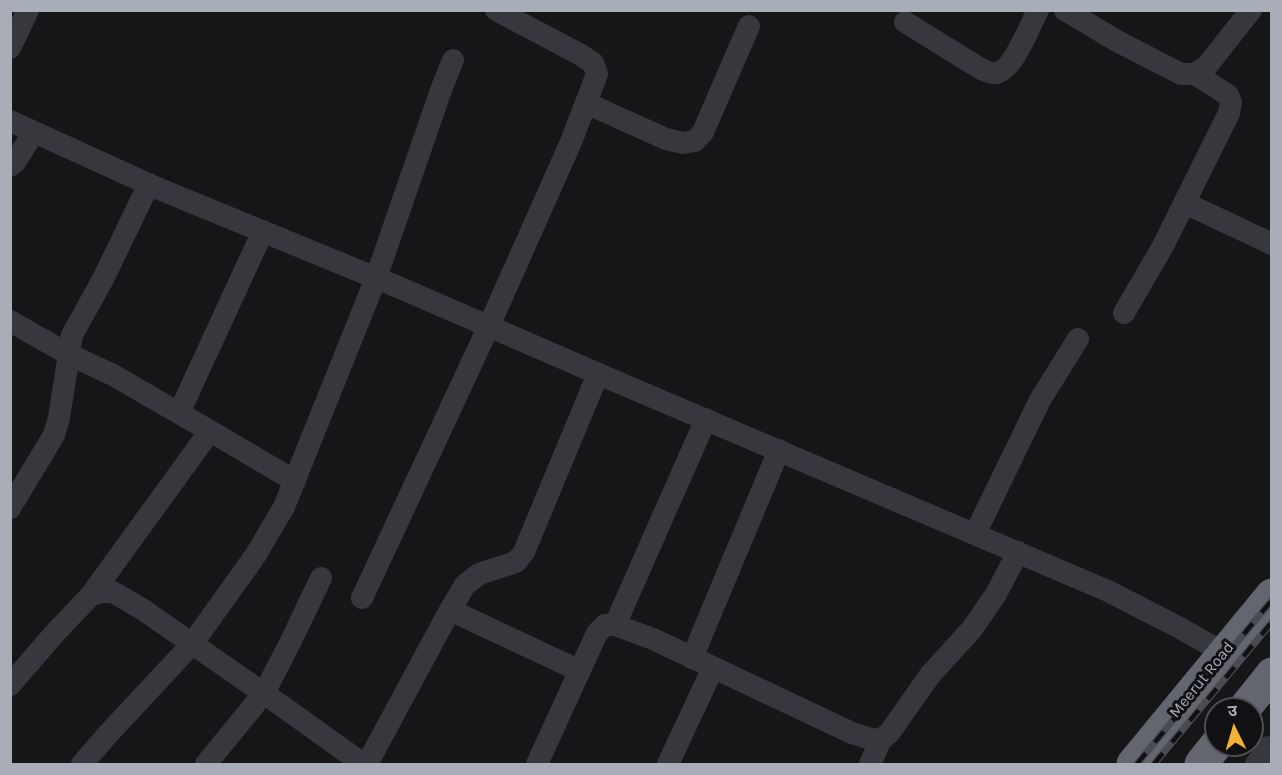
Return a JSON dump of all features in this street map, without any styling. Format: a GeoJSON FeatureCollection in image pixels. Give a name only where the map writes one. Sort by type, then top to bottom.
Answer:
{"type":"FeatureCollection","features":[{"type":"Feature","properties":{"kind":"highway","name":"Meerut Road"},"geometry":{"type":"LineString","coordinates":[[1133,765],[1272,595]]}},
{"type":"Feature","properties":{"kind":"street"},"geometry":{"type":"LineString","coordinates":[[10,48],[28,10]]}},
{"type":"Feature","properties":{"kind":"street"},"geometry":{"type":"LineString","coordinates":[[362,598],[489,326],[571,142],[597,74],[593,63],[581,55],[496,10]]}},
{"type":"Feature","properties":{"kind":"street"},"geometry":{"type":"LineString","coordinates":[[905,22],[981,69],[995,74],[1006,69],[1038,10]]}},
{"type":"Feature","properties":{"kind":"street"},"geometry":{"type":"LineString","coordinates":[[1065,10],[1117,41],[1181,74],[1195,74],[1228,94],[1231,102],[1229,113],[1185,203],[1124,313]]}},
{"type":"Feature","properties":{"kind":"street"},"geometry":{"type":"LineString","coordinates":[[1195,74],[1207,66],[1251,10]]}},
{"type":"Feature","properties":{"kind":"street"},"geometry":{"type":"LineString","coordinates":[[586,103],[666,139],[683,143],[695,141],[703,132],[749,26]]}},
{"type":"Feature","properties":{"kind":"street"},"geometry":{"type":"LineString","coordinates":[[82,765],[192,644],[255,556],[284,507],[376,278],[453,60]]}},
{"type":"Feature","properties":{"kind":"street"},"geometry":{"type":"LineString","coordinates":[[10,121],[149,184],[376,278],[1108,591],[1224,653]]}},
{"type":"Feature","properties":{"kind":"street"},"geometry":{"type":"LineString","coordinates":[[10,166],[34,132]]}},
{"type":"Feature","properties":{"kind":"street"},"geometry":{"type":"LineString","coordinates":[[10,508],[54,435],[59,418],[72,335],[103,279],[149,184]]}},
{"type":"Feature","properties":{"kind":"street"},"geometry":{"type":"LineString","coordinates":[[1185,203],[1272,244]]}},
{"type":"Feature","properties":{"kind":"street"},"geometry":{"type":"LineString","coordinates":[[180,413],[263,231]]}},
{"type":"Feature","properties":{"kind":"street"},"geometry":{"type":"LineString","coordinates":[[12,325],[113,375],[295,481]]}},
{"type":"Feature","properties":{"kind":"street"},"geometry":{"type":"LineString","coordinates":[[975,534],[1040,400],[1078,339]]}},
{"type":"Feature","properties":{"kind":"street"},"geometry":{"type":"LineString","coordinates":[[91,595],[113,592],[142,609],[365,765],[465,585],[479,574],[516,562],[524,552],[598,374]]}},
{"type":"Feature","properties":{"kind":"street"},"geometry":{"type":"LineString","coordinates":[[615,626],[706,419]]}},
{"type":"Feature","properties":{"kind":"street"},"geometry":{"type":"LineString","coordinates":[[10,685],[91,595],[210,431]]}},
{"type":"Feature","properties":{"kind":"street"},"geometry":{"type":"LineString","coordinates":[[692,658],[779,450]]}},
{"type":"Feature","properties":{"kind":"street"},"geometry":{"type":"LineString","coordinates":[[870,765],[881,740],[890,732],[930,675],[972,628],[996,594],[1018,552]]}},
{"type":"Feature","properties":{"kind":"street"},"geometry":{"type":"LineString","coordinates":[[206,765],[264,693],[321,578]]}},
{"type":"Feature","properties":{"kind":"street"},"geometry":{"type":"LineString","coordinates":[[450,610],[580,671]]}},
{"type":"Feature","properties":{"kind":"street"},"geometry":{"type":"LineString","coordinates":[[537,765],[597,633],[604,625],[615,626],[653,639],[852,733],[871,740],[881,740]]}},
{"type":"Feature","properties":{"kind":"street"},"geometry":{"type":"LineString","coordinates":[[668,765],[713,668]]}},
{"type":"Feature","properties":{"kind":"railway"},"geometry":{"type":"LineString","coordinates":[[1137,764],[1272,600]]}},
{"type":"Feature","properties":{"kind":"railway"},"geometry":{"type":"LineString","coordinates":[[1154,764],[1272,622]]}}]}
